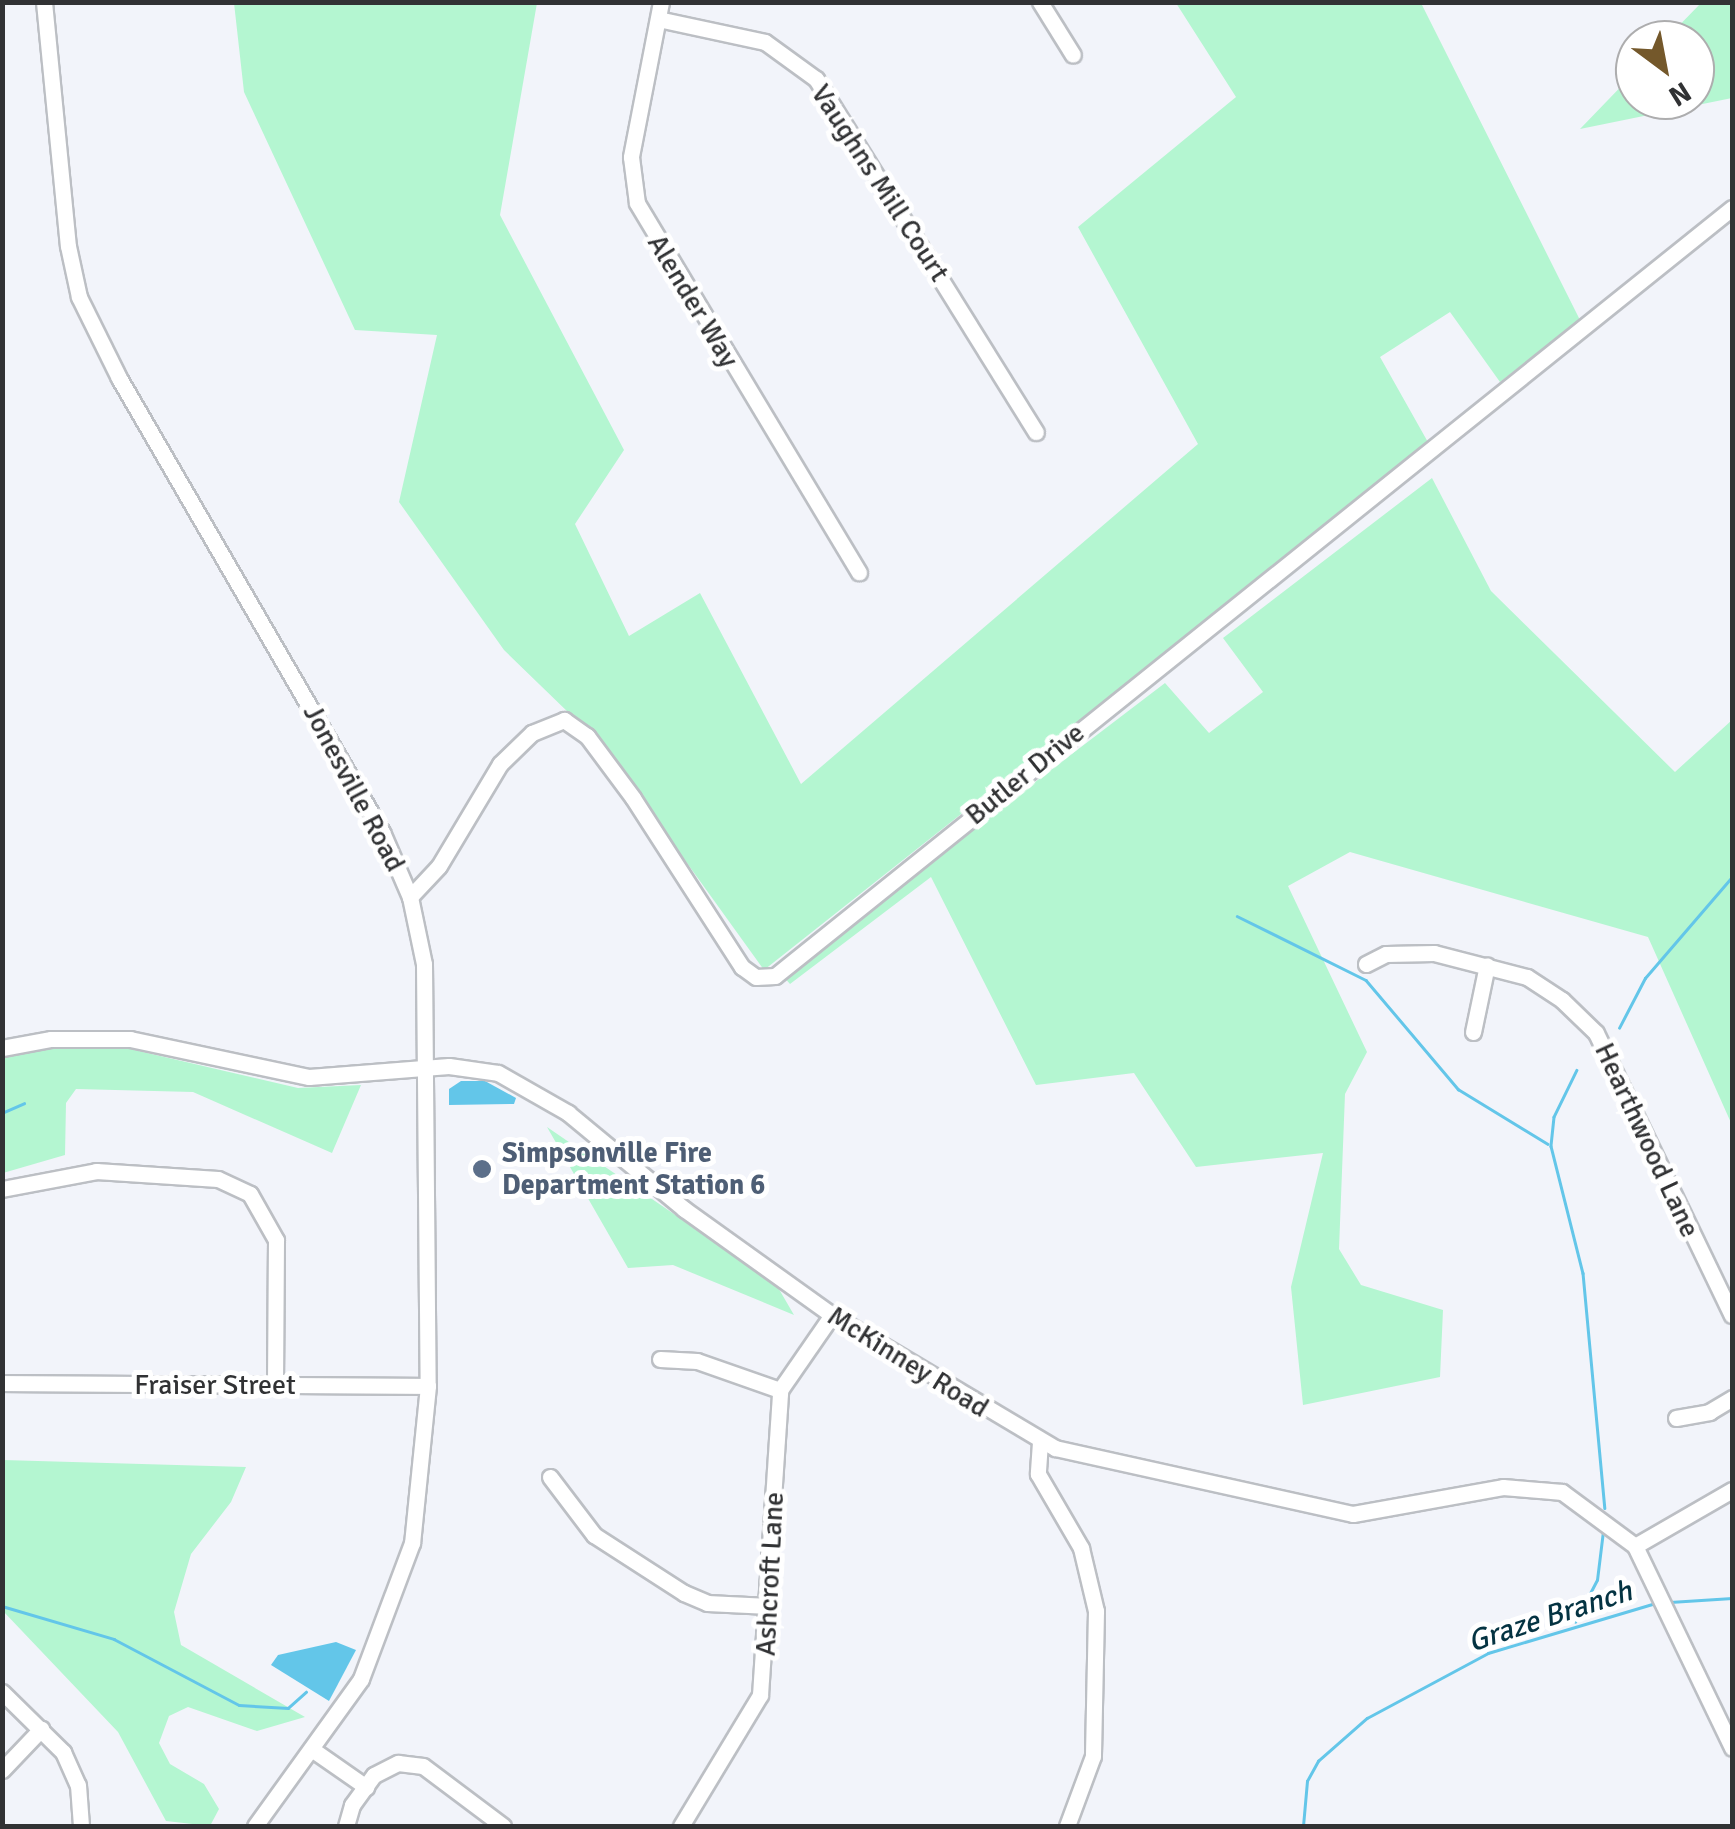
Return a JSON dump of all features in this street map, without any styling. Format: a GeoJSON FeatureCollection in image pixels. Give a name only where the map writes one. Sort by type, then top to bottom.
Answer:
{"type":"FeatureCollection","features":[{"type":"Feature","properties":{"kind":"street","name":"Jonesville Road"},"geometry":{"type":"LineString","coordinates":[[44,2],[68,246],[87,316],[382,832],[410,897],[424,964],[428,1386],[422,1482],[403,1576],[361,1679],[255,1826]]}},
{"type":"Feature","properties":{"kind":"street"},"geometry":{"type":"LineString","coordinates":[[1040,2],[1072,55]]}},
{"type":"Feature","properties":{"kind":"street","name":"Vaughns Mill Court"},"geometry":{"type":"LineString","coordinates":[[659,11],[765,42],[816,79],[1036,432]]}},
{"type":"Feature","properties":{"kind":"street","name":"Alender Way"},"geometry":{"type":"LineString","coordinates":[[659,11],[631,156],[637,203],[859,572]]}},
{"type":"Feature","properties":{"kind":"street","name":"Butler Drive"},"geometry":{"type":"LineString","coordinates":[[410,897],[439,866],[500,764],[532,732],[564,720],[587,736],[634,798],[742,966],[756,977],[775,976],[1732,208]]}},
{"type":"Feature","properties":{"kind":"street","name":"Hearthwood Lane"},"geometry":{"type":"LineString","coordinates":[[1366,964],[1400,952],[1487,965],[1527,977],[1596,1033],[1732,1315]]}},
{"type":"Feature","properties":{"kind":"street"},"geometry":{"type":"LineString","coordinates":[[1473,1032],[1487,965]]}},
{"type":"Feature","properties":{"kind":"street","name":"McKinney Road"},"geometry":{"type":"LineString","coordinates":[[2,1048],[109,1038],[309,1077],[426,1068],[488,1070],[534,1089],[730,1244],[832,1314],[1040,1442],[1339,1512],[1386,1512],[1503,1486],[1538,1486],[1584,1503],[1636,1546],[1732,1748]]}},
{"type":"Feature","properties":{"kind":"street"},"geometry":{"type":"LineString","coordinates":[[2,1189],[96,1171],[218,1179],[250,1194],[268,1214],[276,1240],[275,1386]]}},
{"type":"Feature","properties":{"kind":"street"},"geometry":{"type":"LineString","coordinates":[[660,1359],[698,1361],[780,1390],[832,1314]]}},
{"type":"Feature","properties":{"kind":"street","name":"Fraiser Street"},"geometry":{"type":"LineString","coordinates":[[2,1382],[428,1386]]}},
{"type":"Feature","properties":{"kind":"street","name":"Ashcroft Lane"},"geometry":{"type":"LineString","coordinates":[[681,1826],[760,1695],[769,1606],[780,1390]]}},
{"type":"Feature","properties":{"kind":"street"},"geometry":{"type":"LineString","coordinates":[[1676,1418],[1709,1412],[1732,1398]]}},
{"type":"Feature","properties":{"kind":"street"},"geometry":{"type":"LineString","coordinates":[[1040,1442],[1038,1474],[1081,1548],[1096,1611],[1093,1756],[1067,1826]]}},
{"type":"Feature","properties":{"kind":"street"},"geometry":{"type":"LineString","coordinates":[[550,1477],[594,1535],[684,1592],[706,1603],[769,1606]]}},
{"type":"Feature","properties":{"kind":"street"},"geometry":{"type":"LineString","coordinates":[[1636,1546],[1732,1490]]}},
{"type":"Feature","properties":{"kind":"street"},"geometry":{"type":"LineString","coordinates":[[2,1692],[42,1729],[73,1770],[82,1826]]}},
{"type":"Feature","properties":{"kind":"street"},"geometry":{"type":"LineString","coordinates":[[2,1770],[42,1729]]}},
{"type":"Feature","properties":{"kind":"street"},"geometry":{"type":"LineString","coordinates":[[313,1750],[366,1787]]}},
{"type":"Feature","properties":{"kind":"street"},"geometry":{"type":"LineString","coordinates":[[346,1826],[366,1787],[398,1763],[423,1766],[503,1826]]}},
{"type":"Feature","properties":{"kind":"green space"},"geometry":{"type":"Polygon","coordinates":[[[234,3],[537,3],[500,215],[624,450],[575,524],[629,636],[700,593],[801,784],[1198,444],[1078,227],[1236,97],[1176,3],[1421,3],[1580,320],[1500,382],[1450,312],[1380,357],[1429,444],[764,970],[602,745],[504,650],[399,502],[437,335],[355,330],[244,92],[234,3]]]}},
{"type":"Feature","properties":{"kind":"green space"},"geometry":{"type":"Polygon","coordinates":[[[1701,3],[1732,3],[1732,98],[1715,101],[1715,20],[1684,20],[1701,3]]]}},
{"type":"Feature","properties":{"kind":"green space"},"geometry":{"type":"Polygon","coordinates":[[[1615,93],[1615,120],[1624,120],[1580,129],[1615,93]]]}},
{"type":"Feature","properties":{"kind":"green space"},"geometry":{"type":"Polygon","coordinates":[[[1432,478],[1491,591],[1675,772],[1732,720],[1732,1125],[1648,937],[1350,852],[1288,886],[1367,1052],[1345,1094],[1339,1249],[1361,1285],[1443,1310],[1440,1377],[1303,1405],[1291,1287],[1323,1153],[1196,1167],[1134,1073],[1036,1085],[931,877],[790,984],[782,975],[1165,683],[1209,733],[1263,692],[1223,638],[1432,478]]]}},
{"type":"Feature","properties":{"kind":"green space"},"geometry":{"type":"Polygon","coordinates":[[[52,1046],[130,1049],[298,1088],[361,1085],[332,1153],[193,1092],[76,1089],[66,1103],[65,1155],[3,1173],[3,1056],[52,1046]]]}},
{"type":"Feature","properties":{"kind":"green space"},"geometry":{"type":"Polygon","coordinates":[[[547,1127],[776,1284],[794,1315],[673,1265],[628,1268],[547,1127]]]}},
{"type":"Feature","properties":{"kind":"green space"},"geometry":{"type":"Polygon","coordinates":[[[3,1460],[246,1467],[231,1502],[191,1554],[174,1612],[181,1645],[305,1717],[257,1731],[188,1707],[169,1716],[159,1743],[170,1764],[204,1784],[219,1809],[210,1826],[166,1821],[118,1732],[3,1611],[3,1460]]]}},
{"type":"Feature","properties":{"kind":"water"},"geometry":{"type":"Polygon","coordinates":[[[461,1081],[485,1081],[516,1098],[514,1104],[449,1105],[449,1089],[461,1081]]]}},
{"type":"Feature","properties":{"kind":"water"},"geometry":{"type":"Polygon","coordinates":[[[336,1642],[356,1650],[329,1701],[271,1665],[278,1655],[336,1642]]]}},
{"type":"Feature","properties":{"kind":"waterway"},"geometry":{"type":"LineString","coordinates":[[1619,1028],[1645,978],[1732,877]]}},
{"type":"Feature","properties":{"kind":"waterway"},"geometry":{"type":"LineString","coordinates":[[1237,916],[1366,980],[1458,1089],[1548,1144]]}},
{"type":"Feature","properties":{"kind":"waterway"},"geometry":{"type":"LineString","coordinates":[[1577,1070],[1554,1117],[1551,1146],[1583,1273],[1605,1508]]}},
{"type":"Feature","properties":{"kind":"waterway"},"geometry":{"type":"LineString","coordinates":[[2,1113],[24,1103]]}},
{"type":"Feature","properties":{"kind":"waterway"},"geometry":{"type":"LineString","coordinates":[[1575,1622],[1597,1580],[1603,1531]]}},
{"type":"Feature","properties":{"kind":"waterway","name":"Graze Branch"},"geometry":{"type":"LineString","coordinates":[[1670,1602],[1732,1598]]}},
{"type":"Feature","properties":{"kind":"waterway","name":"Graze Branch"},"geometry":{"type":"LineString","coordinates":[[1303,1826],[1307,1781],[1318,1761],[1367,1718],[1488,1653],[1652,1604]]}},
{"type":"Feature","properties":{"kind":"waterway"},"geometry":{"type":"LineString","coordinates":[[2,1606],[114,1639],[239,1705],[288,1708],[306,1692]]}},
{"type":"Feature","properties":{"kind":"place","name":"Simpsonville Fire Department Station 6"},"geometry":{"type":"Point","coordinates":[482,1169]}}]}
